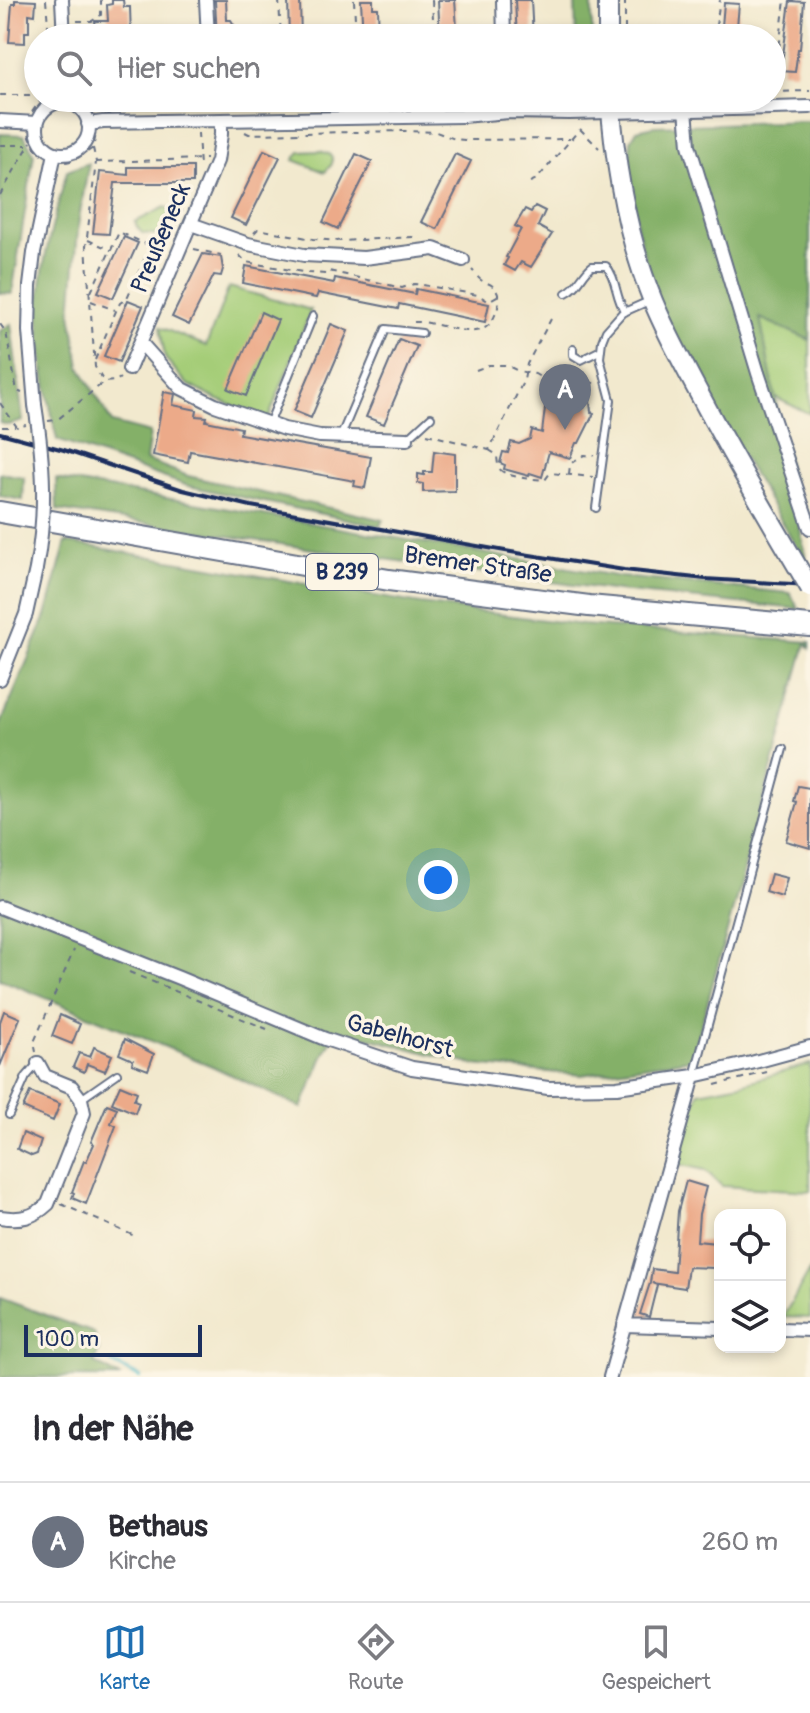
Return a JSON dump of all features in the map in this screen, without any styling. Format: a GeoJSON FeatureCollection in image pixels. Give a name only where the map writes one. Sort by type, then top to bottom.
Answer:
{"type":"FeatureCollection","features":[{"type":"Feature","properties":{"kind":"main road"},"geometry":{"type":"LineString","coordinates":[[608,0],[608,24]]}},
{"type":"Feature","properties":{"kind":"main road"},"geometry":{"type":"LineString","coordinates":[[612,112],[628,225],[652,299],[704,404],[810,588]]}},
{"type":"Feature","properties":{"kind":"main road","name":"Bremer Straße"},"geometry":{"type":"LineString","coordinates":[[0,512],[389,580],[589,606],[810,626]]}},
{"type":"Feature","properties":{"kind":"street"},"geometry":{"type":"LineString","coordinates":[[62,0],[63,24]]}},
{"type":"Feature","properties":{"kind":"street"},"geometry":{"type":"LineString","coordinates":[[206,0],[207,24]]}},
{"type":"Feature","properties":{"kind":"street"},"geometry":{"type":"LineString","coordinates":[[503,0],[504,24]]}},
{"type":"Feature","properties":{"kind":"street"},"geometry":{"type":"LineString","coordinates":[[786,107],[810,107]]}},
{"type":"Feature","properties":{"kind":"street"},"geometry":{"type":"LineString","coordinates":[[0,121],[33,122],[43,112]]}},
{"type":"Feature","properties":{"kind":"street"},"geometry":{"type":"LineString","coordinates":[[83,112],[92,123]]}},
{"type":"Feature","properties":{"kind":"street"},"geometry":{"type":"LineString","coordinates":[[92,123],[581,112]]}},
{"type":"Feature","properties":{"kind":"street"},"geometry":{"type":"LineString","coordinates":[[686,112],[689,145],[758,373],[810,528]]}},
{"type":"Feature","properties":{"kind":"street","name":"Preußeneck"},"geometry":{"type":"LineString","coordinates":[[129,369],[217,161],[221,121]]}},
{"type":"Feature","properties":{"kind":"street"},"geometry":{"type":"LineString","coordinates":[[33,122],[41,141],[54,157]]}},
{"type":"Feature","properties":{"kind":"street"},"geometry":{"type":"LineString","coordinates":[[54,157],[80,148],[92,123]]}},
{"type":"Feature","properties":{"kind":"street"},"geometry":{"type":"LineString","coordinates":[[0,679],[26,614],[42,539],[45,508],[29,331],[30,286],[54,157]]}},
{"type":"Feature","properties":{"kind":"street"},"geometry":{"type":"LineString","coordinates":[[191,224],[248,244],[304,255],[364,258],[434,249],[463,260]]}},
{"type":"Feature","properties":{"kind":"street"},"geometry":{"type":"LineString","coordinates":[[141,343],[181,388],[215,405],[269,424],[340,438],[411,435]]}},
{"type":"Feature","properties":{"kind":"street","name":"Gabelhorst"},"geometry":{"type":"LineString","coordinates":[[0,907],[325,1039],[412,1068],[548,1088],[617,1087],[692,1082],[810,1047]]}},
{"type":"Feature","properties":{"kind":"street"},"geometry":{"type":"LineString","coordinates":[[0,1217],[25,1219],[39,1212],[50,1199],[84,1113],[81,1099],[72,1087],[45,1076],[38,1063]]}},
{"type":"Feature","properties":{"kind":"street"},"geometry":{"type":"LineString","coordinates":[[610,1377],[692,1082]]}},
{"type":"Feature","properties":{"kind":"street"},"geometry":{"type":"LineString","coordinates":[[624,1325],[714,1328]]}},
{"type":"Feature","properties":{"kind":"street"},"geometry":{"type":"LineString","coordinates":[[786,1329],[810,1330]]}},
{"type":"Feature","properties":{"kind":"lane"},"geometry":{"type":"LineString","coordinates":[[566,293],[574,289],[592,266],[606,266],[611,270],[625,312]]}},
{"type":"Feature","properties":{"kind":"lane"},"geometry":{"type":"LineString","coordinates":[[596,508],[611,400],[599,351],[606,331],[625,312],[652,299]]}},
{"type":"Feature","properties":{"kind":"lane"},"geometry":{"type":"LineString","coordinates":[[269,424],[313,316]]}},
{"type":"Feature","properties":{"kind":"lane"},"geometry":{"type":"LineString","coordinates":[[340,438],[386,329],[422,333]]}},
{"type":"Feature","properties":{"kind":"lane"},"geometry":{"type":"LineString","coordinates":[[573,349],[573,355],[581,360],[599,351]]}},
{"type":"Feature","properties":{"kind":"lane"},"geometry":{"type":"LineString","coordinates":[[411,435],[431,417]]}},
{"type":"Feature","properties":{"kind":"lane"},"geometry":{"type":"LineString","coordinates":[[692,1082],[783,749]]}},
{"type":"Feature","properties":{"kind":"lane"},"geometry":{"type":"LineString","coordinates":[[9,1115],[26,1077],[38,1063]]}},
{"type":"Feature","properties":{"kind":"lane"},"geometry":{"type":"LineString","coordinates":[[81,1099],[117,1074]]}},
{"type":"Feature","properties":{"kind":"path"},"geometry":{"type":"LineString","coordinates":[[46,0],[48,24]]}},
{"type":"Feature","properties":{"kind":"path"},"geometry":{"type":"LineString","coordinates":[[76,21],[92,21],[101,15],[101,0]]}},
{"type":"Feature","properties":{"kind":"path"},"geometry":{"type":"LineString","coordinates":[[279,0],[280,24]]}},
{"type":"Feature","properties":{"kind":"path"},"geometry":{"type":"LineString","coordinates":[[354,0],[355,24]]}},
{"type":"Feature","properties":{"kind":"path"},"geometry":{"type":"LineString","coordinates":[[432,0],[433,24]]}},
{"type":"Feature","properties":{"kind":"path"},"geometry":{"type":"LineString","coordinates":[[625,0],[625,24]]}},
{"type":"Feature","properties":{"kind":"path"},"geometry":{"type":"LineString","coordinates":[[716,24],[720,0]]}},
{"type":"Feature","properties":{"kind":"path"},"geometry":{"type":"LineString","coordinates":[[782,24],[785,0]]}},
{"type":"Feature","properties":{"kind":"path"},"geometry":{"type":"LineString","coordinates":[[786,92],[810,91]]}},
{"type":"Feature","properties":{"kind":"path"},"geometry":{"type":"LineString","coordinates":[[0,95],[24,95]]}},
{"type":"Feature","properties":{"kind":"path"},"geometry":{"type":"LineString","coordinates":[[33,112],[33,122],[28,130],[30,143],[39,153],[75,160],[93,148]]}},
{"type":"Feature","properties":{"kind":"path"},"geometry":{"type":"LineString","coordinates":[[90,112],[96,162],[86,246],[94,362],[104,382]]}},
{"type":"Feature","properties":{"kind":"path"},"geometry":{"type":"LineString","coordinates":[[530,182],[537,179],[580,129],[577,113]]}},
{"type":"Feature","properties":{"kind":"path"},"geometry":{"type":"LineString","coordinates":[[221,121],[249,134],[406,131],[436,132],[465,140],[570,139]]}},
{"type":"Feature","properties":{"kind":"path"},"geometry":{"type":"LineString","coordinates":[[198,132],[200,169]]}},
{"type":"Feature","properties":{"kind":"path"},"geometry":{"type":"LineString","coordinates":[[0,145],[30,143]]}},
{"type":"Feature","properties":{"kind":"path"},"geometry":{"type":"LineString","coordinates":[[0,195],[30,143]]}},
{"type":"Feature","properties":{"kind":"path"},"geometry":{"type":"LineString","coordinates":[[96,162],[217,161]]}},
{"type":"Feature","properties":{"kind":"path"},"geometry":{"type":"LineString","coordinates":[[90,296],[119,232],[162,251],[183,207],[191,204]]}},
{"type":"Feature","properties":{"kind":"path"},"geometry":{"type":"LineString","coordinates":[[249,238],[258,229],[341,241],[414,237],[415,251]]}},
{"type":"Feature","properties":{"kind":"path"},"geometry":{"type":"LineString","coordinates":[[87,239],[111,250]]}},
{"type":"Feature","properties":{"kind":"path"},"geometry":{"type":"LineString","coordinates":[[235,239],[234,249],[246,262],[308,273],[326,274],[329,271],[402,288],[423,285],[478,295],[488,301],[499,295]]}},
{"type":"Feature","properties":{"kind":"path"},"geometry":{"type":"LineString","coordinates":[[94,362],[116,311],[127,298],[151,246]]}},
{"type":"Feature","properties":{"kind":"path"},"geometry":{"type":"LineString","coordinates":[[181,247],[221,255]]}},
{"type":"Feature","properties":{"kind":"path"},"geometry":{"type":"LineString","coordinates":[[386,329],[391,322],[419,322],[477,332],[486,329],[499,306],[499,295],[494,287],[480,280],[463,260]]}},
{"type":"Feature","properties":{"kind":"path"},"geometry":{"type":"LineString","coordinates":[[90,301],[116,311]]}},
{"type":"Feature","properties":{"kind":"path"},"geometry":{"type":"LineString","coordinates":[[489,450],[527,364],[551,319]]}},
{"type":"Feature","properties":{"kind":"path"},"geometry":{"type":"LineString","coordinates":[[0,324],[6,332],[17,391],[24,393]]}},
{"type":"Feature","properties":{"kind":"path"},"geometry":{"type":"LineString","coordinates":[[476,370],[489,365],[506,365],[550,383],[570,375],[601,385]]}},
{"type":"Feature","properties":{"kind":"path"},"geometry":{"type":"LineString","coordinates":[[44,422],[57,420],[104,382],[116,381],[129,369]]}},
{"type":"Feature","properties":{"kind":"path"},"geometry":{"type":"LineString","coordinates":[[0,403],[17,427]]}},
{"type":"Feature","properties":{"kind":"path"},"geometry":{"type":"LineString","coordinates":[[2,427],[30,425]]}},
{"type":"Feature","properties":{"kind":"path"},"geometry":{"type":"LineString","coordinates":[[411,435],[489,450],[497,455],[499,468],[511,475],[545,480],[550,473],[593,477],[597,473]]}},
{"type":"Feature","properties":{"kind":"path"},"geometry":{"type":"LineString","coordinates":[[569,474],[570,465],[584,455],[600,457]]}},
{"type":"Feature","properties":{"kind":"path"},"geometry":{"type":"LineString","coordinates":[[38,1063],[34,1042],[79,938]]}},
{"type":"Feature","properties":{"kind":"path"},"geometry":{"type":"LineString","coordinates":[[129,972],[268,1030]]}},
{"type":"Feature","properties":{"kind":"path"},"geometry":{"type":"LineString","coordinates":[[692,1082],[724,1083],[773,1071]]}},
{"type":"Feature","properties":{"kind":"path"},"geometry":{"type":"LineString","coordinates":[[50,1199],[137,1237]]}},
{"type":"Feature","properties":{"kind":"green space"},"geometry":{"type":"Polygon","coordinates":[[[575,0],[592,0],[592,24],[576,24],[575,0]]]}},
{"type":"Feature","properties":{"kind":"green space"},"geometry":{"type":"Polygon","coordinates":[[[810,121],[810,340],[760,318],[807,565],[681,353],[654,294],[637,227],[629,170],[631,140],[637,130],[654,126],[810,121]]]}},
{"type":"Feature","properties":{"kind":"green space"},"geometry":{"type":"Polygon","coordinates":[[[0,134],[24,135],[34,154],[12,294],[0,293],[0,134]]]}},
{"type":"Feature","properties":{"kind":"green space"},"geometry":{"type":"Polygon","coordinates":[[[320,151],[332,158],[332,164],[325,172],[294,160],[300,152],[320,151]]]}},
{"type":"Feature","properties":{"kind":"green space"},"geometry":{"type":"Polygon","coordinates":[[[89,163],[79,218],[71,313],[80,367],[112,423],[150,433],[146,460],[188,476],[383,520],[380,526],[188,486],[57,440],[42,360],[40,293],[49,240],[67,171],[89,163]]]}},
{"type":"Feature","properties":{"kind":"green space"},"geometry":{"type":"Polygon","coordinates":[[[165,207],[171,210],[159,235],[142,233],[135,222],[165,207]]]}},
{"type":"Feature","properties":{"kind":"green space"},"geometry":{"type":"Polygon","coordinates":[[[229,287],[311,310],[268,419],[187,384],[165,358],[160,327],[206,346],[229,287]]]}},
{"type":"Feature","properties":{"kind":"green space"},"geometry":{"type":"Polygon","coordinates":[[[759,317],[810,340],[810,414],[774,397],[759,317]]]}},
{"type":"Feature","properties":{"kind":"green space"},"geometry":{"type":"Polygon","coordinates":[[[11,324],[23,421],[8,425],[0,423],[0,331],[11,324]]]}},
{"type":"Feature","properties":{"kind":"green space"},"geometry":{"type":"Polygon","coordinates":[[[0,473],[24,477],[23,500],[0,496],[0,473]]]}},
{"type":"Feature","properties":{"kind":"green space"},"geometry":{"type":"Polygon","coordinates":[[[56,479],[621,577],[790,593],[799,609],[618,591],[57,510],[56,479]]]}},
{"type":"Feature","properties":{"kind":"green space"},"geometry":{"type":"Polygon","coordinates":[[[66,542],[421,604],[583,625],[810,642],[810,648],[806,643],[692,1059],[581,1075],[474,1065],[337,1030],[302,1108],[212,1066],[0,979],[0,726],[46,616],[66,542]]]}},
{"type":"Feature","properties":{"kind":"green space"},"geometry":{"type":"Polygon","coordinates":[[[810,1064],[810,1191],[722,1186],[705,1170],[673,1163],[699,1092],[741,1084],[810,1064]]]}},
{"type":"Feature","properties":{"kind":"green space"},"geometry":{"type":"Polygon","coordinates":[[[810,1270],[810,1318],[786,1317],[786,1312],[810,1270]]]}},
{"type":"Feature","properties":{"kind":"green space"},"geometry":{"type":"Polygon","coordinates":[[[0,1298],[94,1333],[99,1350],[94,1363],[121,1377],[0,1377],[0,1298]]]}},
{"type":"Feature","properties":{"kind":"building"},"geometry":{"type":"Polygon","coordinates":[[[15,0],[36,1],[35,15],[29,14],[29,24],[24,24],[24,43],[9,42],[12,4],[15,0]]]}},
{"type":"Feature","properties":{"kind":"building"},"geometry":{"type":"Polygon","coordinates":[[[112,0],[123,0],[124,7],[130,7],[131,24],[95,24],[95,21],[108,21],[107,5],[112,4],[112,0]]]}},
{"type":"Feature","properties":{"kind":"building"},"geometry":{"type":"Polygon","coordinates":[[[215,0],[226,0],[227,20],[233,24],[216,24],[215,0]]]}},
{"type":"Feature","properties":{"kind":"building"},"geometry":{"type":"Polygon","coordinates":[[[288,0],[300,0],[301,24],[289,24],[288,0]]]}},
{"type":"Feature","properties":{"kind":"building"},"geometry":{"type":"Polygon","coordinates":[[[361,0],[373,0],[373,8],[378,8],[379,24],[362,24],[361,0]]]}},
{"type":"Feature","properties":{"kind":"building"},"geometry":{"type":"Polygon","coordinates":[[[438,0],[455,0],[457,24],[439,24],[438,0]]]}},
{"type":"Feature","properties":{"kind":"building"},"geometry":{"type":"Polygon","coordinates":[[[515,0],[531,0],[532,24],[516,24],[515,0]]]}},
{"type":"Feature","properties":{"kind":"building"},"geometry":{"type":"Polygon","coordinates":[[[790,1],[804,2],[795,72],[786,71],[790,1]]]}},
{"type":"Feature","properties":{"kind":"building"},"geometry":{"type":"Polygon","coordinates":[[[724,3],[739,4],[737,24],[722,24],[724,3]]]}},
{"type":"Feature","properties":{"kind":"building"},"geometry":{"type":"Polygon","coordinates":[[[264,150],[280,157],[246,225],[231,218],[264,150]]]}},
{"type":"Feature","properties":{"kind":"building"},"geometry":{"type":"Polygon","coordinates":[[[356,154],[372,161],[338,229],[323,222],[356,154]]]}},
{"type":"Feature","properties":{"kind":"building"},"geometry":{"type":"Polygon","coordinates":[[[455,154],[471,161],[437,229],[421,222],[455,154]]]}},
{"type":"Feature","properties":{"kind":"building"},"geometry":{"type":"Polygon","coordinates":[[[128,167],[193,167],[193,183],[115,183],[109,234],[93,233],[100,172],[128,175],[128,167]]]}},
{"type":"Feature","properties":{"kind":"building"},"geometry":{"type":"Polygon","coordinates":[[[535,206],[545,211],[538,226],[552,234],[531,267],[521,262],[515,271],[504,265],[521,229],[515,226],[525,209],[531,212],[535,206]]]}},
{"type":"Feature","properties":{"kind":"building"},"geometry":{"type":"Polygon","coordinates":[[[124,237],[138,243],[113,298],[98,292],[124,237]]]}},
{"type":"Feature","properties":{"kind":"building"},"geometry":{"type":"Polygon","coordinates":[[[203,254],[221,257],[223,269],[221,276],[214,275],[189,325],[172,317],[203,254]]]}},
{"type":"Feature","properties":{"kind":"building"},"geometry":{"type":"Polygon","coordinates":[[[246,266],[334,283],[335,278],[415,294],[416,289],[489,304],[485,322],[399,304],[398,309],[318,293],[316,298],[243,283],[246,266]]]}},
{"type":"Feature","properties":{"kind":"building"},"geometry":{"type":"Polygon","coordinates":[[[128,300],[143,306],[119,362],[104,356],[128,300]]]}},
{"type":"Feature","properties":{"kind":"building"},"geometry":{"type":"Polygon","coordinates":[[[261,312],[278,320],[246,396],[228,389],[261,312]]]}},
{"type":"Feature","properties":{"kind":"building"},"geometry":{"type":"Polygon","coordinates":[[[331,324],[348,331],[311,418],[294,411],[331,324]]]}},
{"type":"Feature","properties":{"kind":"building"},"geometry":{"type":"Polygon","coordinates":[[[399,339],[417,346],[384,424],[366,417],[399,339]]]}},
{"type":"Feature","properties":{"kind":"building"},"geometry":{"type":"Polygon","coordinates":[[[561,384],[589,391],[591,412],[594,413],[570,458],[549,452],[542,477],[504,469],[505,465],[500,463],[503,452],[508,453],[511,442],[519,444],[530,439],[532,430],[542,433],[546,400],[549,401],[561,384]]]}},
{"type":"Feature","properties":{"kind":"building"},"geometry":{"type":"Polygon","coordinates":[[[164,392],[175,394],[173,405],[197,410],[196,416],[207,417],[206,421],[241,428],[240,434],[371,457],[365,488],[354,486],[355,481],[190,451],[188,462],[153,455],[164,392]]]}},
{"type":"Feature","properties":{"kind":"building"},"geometry":{"type":"Polygon","coordinates":[[[434,451],[455,454],[455,491],[423,492],[423,484],[418,483],[418,474],[432,472],[434,451]]]}},
{"type":"Feature","properties":{"kind":"building"},"geometry":{"type":"Polygon","coordinates":[[[798,786],[810,788],[810,848],[786,841],[797,802],[794,801],[798,786]]]}},
{"type":"Feature","properties":{"kind":"building"},"geometry":{"type":"Polygon","coordinates":[[[771,874],[787,878],[782,897],[766,892],[771,874]]]}},
{"type":"Feature","properties":{"kind":"building"},"geometry":{"type":"Polygon","coordinates":[[[4,1011],[20,1018],[0,1066],[0,1022],[4,1011]]]}},
{"type":"Feature","properties":{"kind":"building"},"geometry":{"type":"Polygon","coordinates":[[[60,1015],[80,1024],[72,1044],[52,1036],[60,1015]]]}},
{"type":"Feature","properties":{"kind":"building"},"geometry":{"type":"Polygon","coordinates":[[[125,1039],[154,1054],[148,1070],[132,1064],[133,1060],[119,1054],[125,1039]]]}},
{"type":"Feature","properties":{"kind":"building"},"geometry":{"type":"Polygon","coordinates":[[[94,1047],[112,1055],[105,1071],[87,1064],[84,1072],[73,1067],[79,1053],[90,1057],[94,1047]]]}},
{"type":"Feature","properties":{"kind":"building"},"geometry":{"type":"Polygon","coordinates":[[[120,1085],[137,1092],[134,1100],[139,1102],[135,1113],[112,1103],[120,1085]]]}},
{"type":"Feature","properties":{"kind":"building"},"geometry":{"type":"Polygon","coordinates":[[[30,1092],[60,1104],[53,1121],[23,1108],[30,1092]]]}},
{"type":"Feature","properties":{"kind":"building"},"geometry":{"type":"Polygon","coordinates":[[[107,1104],[117,1108],[111,1123],[116,1126],[86,1204],[72,1198],[72,1192],[94,1144],[91,1142],[107,1104]]]}},
{"type":"Feature","properties":{"kind":"building"},"geometry":{"type":"Polygon","coordinates":[[[23,1133],[41,1141],[37,1154],[32,1156],[17,1149],[23,1133]]]}},
{"type":"Feature","properties":{"kind":"building"},"geometry":{"type":"Polygon","coordinates":[[[686,1181],[706,1187],[699,1214],[697,1241],[714,1243],[714,1268],[688,1267],[685,1288],[652,1283],[657,1285],[649,1317],[640,1314],[652,1269],[674,1272],[678,1211],[686,1181]]]}},
{"type":"Feature","properties":{"kind":"waterway"},"geometry":{"type":"LineString","coordinates":[[112,1363],[140,1377]]}},
{"type":"Feature","properties":{"kind":"railway"},"geometry":{"type":"LineString","coordinates":[[0,433],[64,450],[183,490],[251,506],[624,570],[705,579],[810,585]]}},
{"type":"Feature","properties":{"kind":"place","name":"Bethaus"},"geometry":{"type":"Point","coordinates":[565,430]}}]}
